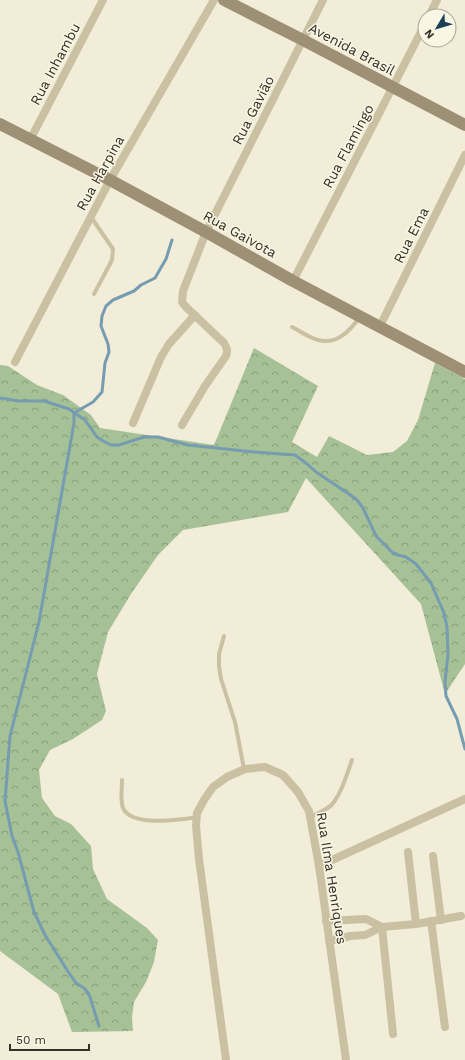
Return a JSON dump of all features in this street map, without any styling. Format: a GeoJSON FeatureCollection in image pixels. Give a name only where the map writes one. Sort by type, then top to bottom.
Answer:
{"type":"FeatureCollection","features":[{"type":"Feature","properties":{"kind":"street","name":"Rua Inhambu"},"geometry":{"type":"LineString","coordinates":[[30,140],[103,0]]}},
{"type":"Feature","properties":{"kind":"street","name":"Rua Harpina"},"geometry":{"type":"LineString","coordinates":[[15,362],[110,180],[214,0]]}},
{"type":"Feature","properties":{"kind":"street","name":"Avenida Brasil"},"geometry":{"type":"LineString","coordinates":[[224,0],[465,125]]}},
{"type":"Feature","properties":{"kind":"street","name":"Rua Gavião"},"geometry":{"type":"LineString","coordinates":[[182,425],[205,386],[226,356],[227,347],[186,307],[182,302],[182,296],[206,232],[323,0]]}},
{"type":"Feature","properties":{"kind":"street","name":"Rua Flamingo"},"geometry":{"type":"LineString","coordinates":[[293,280],[417,40]]}},
{"type":"Feature","properties":{"kind":"street","name":"Rua Gaivota"},"geometry":{"type":"LineString","coordinates":[[0,124],[110,180],[465,372]]}},
{"type":"Feature","properties":{"kind":"street","name":"Rua Ema"},"geometry":{"type":"LineString","coordinates":[[380,326],[465,155]]}},
{"type":"Feature","properties":{"kind":"street"},"geometry":{"type":"LineString","coordinates":[[133,423],[160,357],[169,344],[195,315]]}},
{"type":"Feature","properties":{"kind":"street","name":"Rua Ilma Henriques"},"geometry":{"type":"LineString","coordinates":[[226,1060],[199,859],[196,826],[197,812],[214,787],[227,777],[244,769],[265,767],[283,776],[298,792],[309,811],[319,866],[346,1060]]}},
{"type":"Feature","properties":{"kind":"street"},"geometry":{"type":"LineString","coordinates":[[319,866],[465,799]]}},
{"type":"Feature","properties":{"kind":"street"},"geometry":{"type":"LineString","coordinates":[[408,852],[416,924]]}},
{"type":"Feature","properties":{"kind":"street"},"geometry":{"type":"LineString","coordinates":[[433,856],[441,920]]}},
{"type":"Feature","properties":{"kind":"street"},"geometry":{"type":"LineString","coordinates":[[329,940],[365,935],[382,928],[461,916]]}},
{"type":"Feature","properties":{"kind":"street"},"geometry":{"type":"LineString","coordinates":[[326,921],[366,919],[382,928]]}},
{"type":"Feature","properties":{"kind":"street"},"geometry":{"type":"LineString","coordinates":[[431,921],[445,1027]]}},
{"type":"Feature","properties":{"kind":"street"},"geometry":{"type":"LineString","coordinates":[[382,928],[393,1034]]}},
{"type":"Feature","properties":{"kind":"lane"},"geometry":{"type":"LineString","coordinates":[[90,217],[106,237],[113,250],[112,260],[94,294]]}},
{"type":"Feature","properties":{"kind":"lane"},"geometry":{"type":"LineString","coordinates":[[292,328],[318,340],[334,341],[343,335],[360,316]]}},
{"type":"Feature","properties":{"kind":"lane"},"geometry":{"type":"LineString","coordinates":[[224,636],[219,654],[219,666],[221,679],[235,722],[244,769]]}},
{"type":"Feature","properties":{"kind":"lane"},"geometry":{"type":"LineString","coordinates":[[310,817],[324,810],[334,802],[344,782],[352,760]]}},
{"type":"Feature","properties":{"kind":"lane"},"geometry":{"type":"LineString","coordinates":[[122,780],[121,795],[123,809],[133,817],[166,821],[197,817]]}},
{"type":"Feature","properties":{"kind":"green space"},"geometry":{"type":"Polygon","coordinates":[[[254,348],[318,386],[292,442],[317,457],[329,436],[367,455],[393,452],[407,441],[418,420],[435,363],[465,379],[465,664],[445,694],[421,604],[306,478],[288,512],[183,530],[158,555],[131,594],[108,632],[97,674],[106,711],[102,720],[73,739],[50,750],[39,770],[42,798],[55,816],[71,824],[91,846],[93,869],[107,899],[147,928],[158,940],[154,962],[146,982],[134,1002],[132,1018],[133,1031],[72,1032],[58,994],[0,951],[0,365],[8,366],[37,385],[63,395],[91,415],[100,428],[214,445],[254,348]]]}},
{"type":"Feature","properties":{"kind":"waterway"},"geometry":{"type":"LineString","coordinates":[[74,413],[93,402],[102,392],[105,363],[109,352],[108,344],[101,326],[102,316],[106,306],[113,300],[134,291],[141,285],[155,278],[166,259],[172,240]]}},
{"type":"Feature","properties":{"kind":"waterway"},"geometry":{"type":"LineString","coordinates":[[0,398],[19,401],[44,401],[69,409],[85,420],[97,437],[111,445],[119,445],[144,437],[158,437],[188,445],[295,455],[316,472],[357,500],[363,508],[376,536],[394,554],[406,557],[416,564],[431,583],[444,613],[447,627],[448,654],[445,682],[446,696],[457,719],[465,749]]}},
{"type":"Feature","properties":{"kind":"waterway"},"geometry":{"type":"LineString","coordinates":[[74,413],[74,423],[39,622],[10,736],[5,801],[12,836],[18,852],[34,912],[45,935],[67,970],[76,983],[84,988],[89,994],[99,1026]]}}]}
